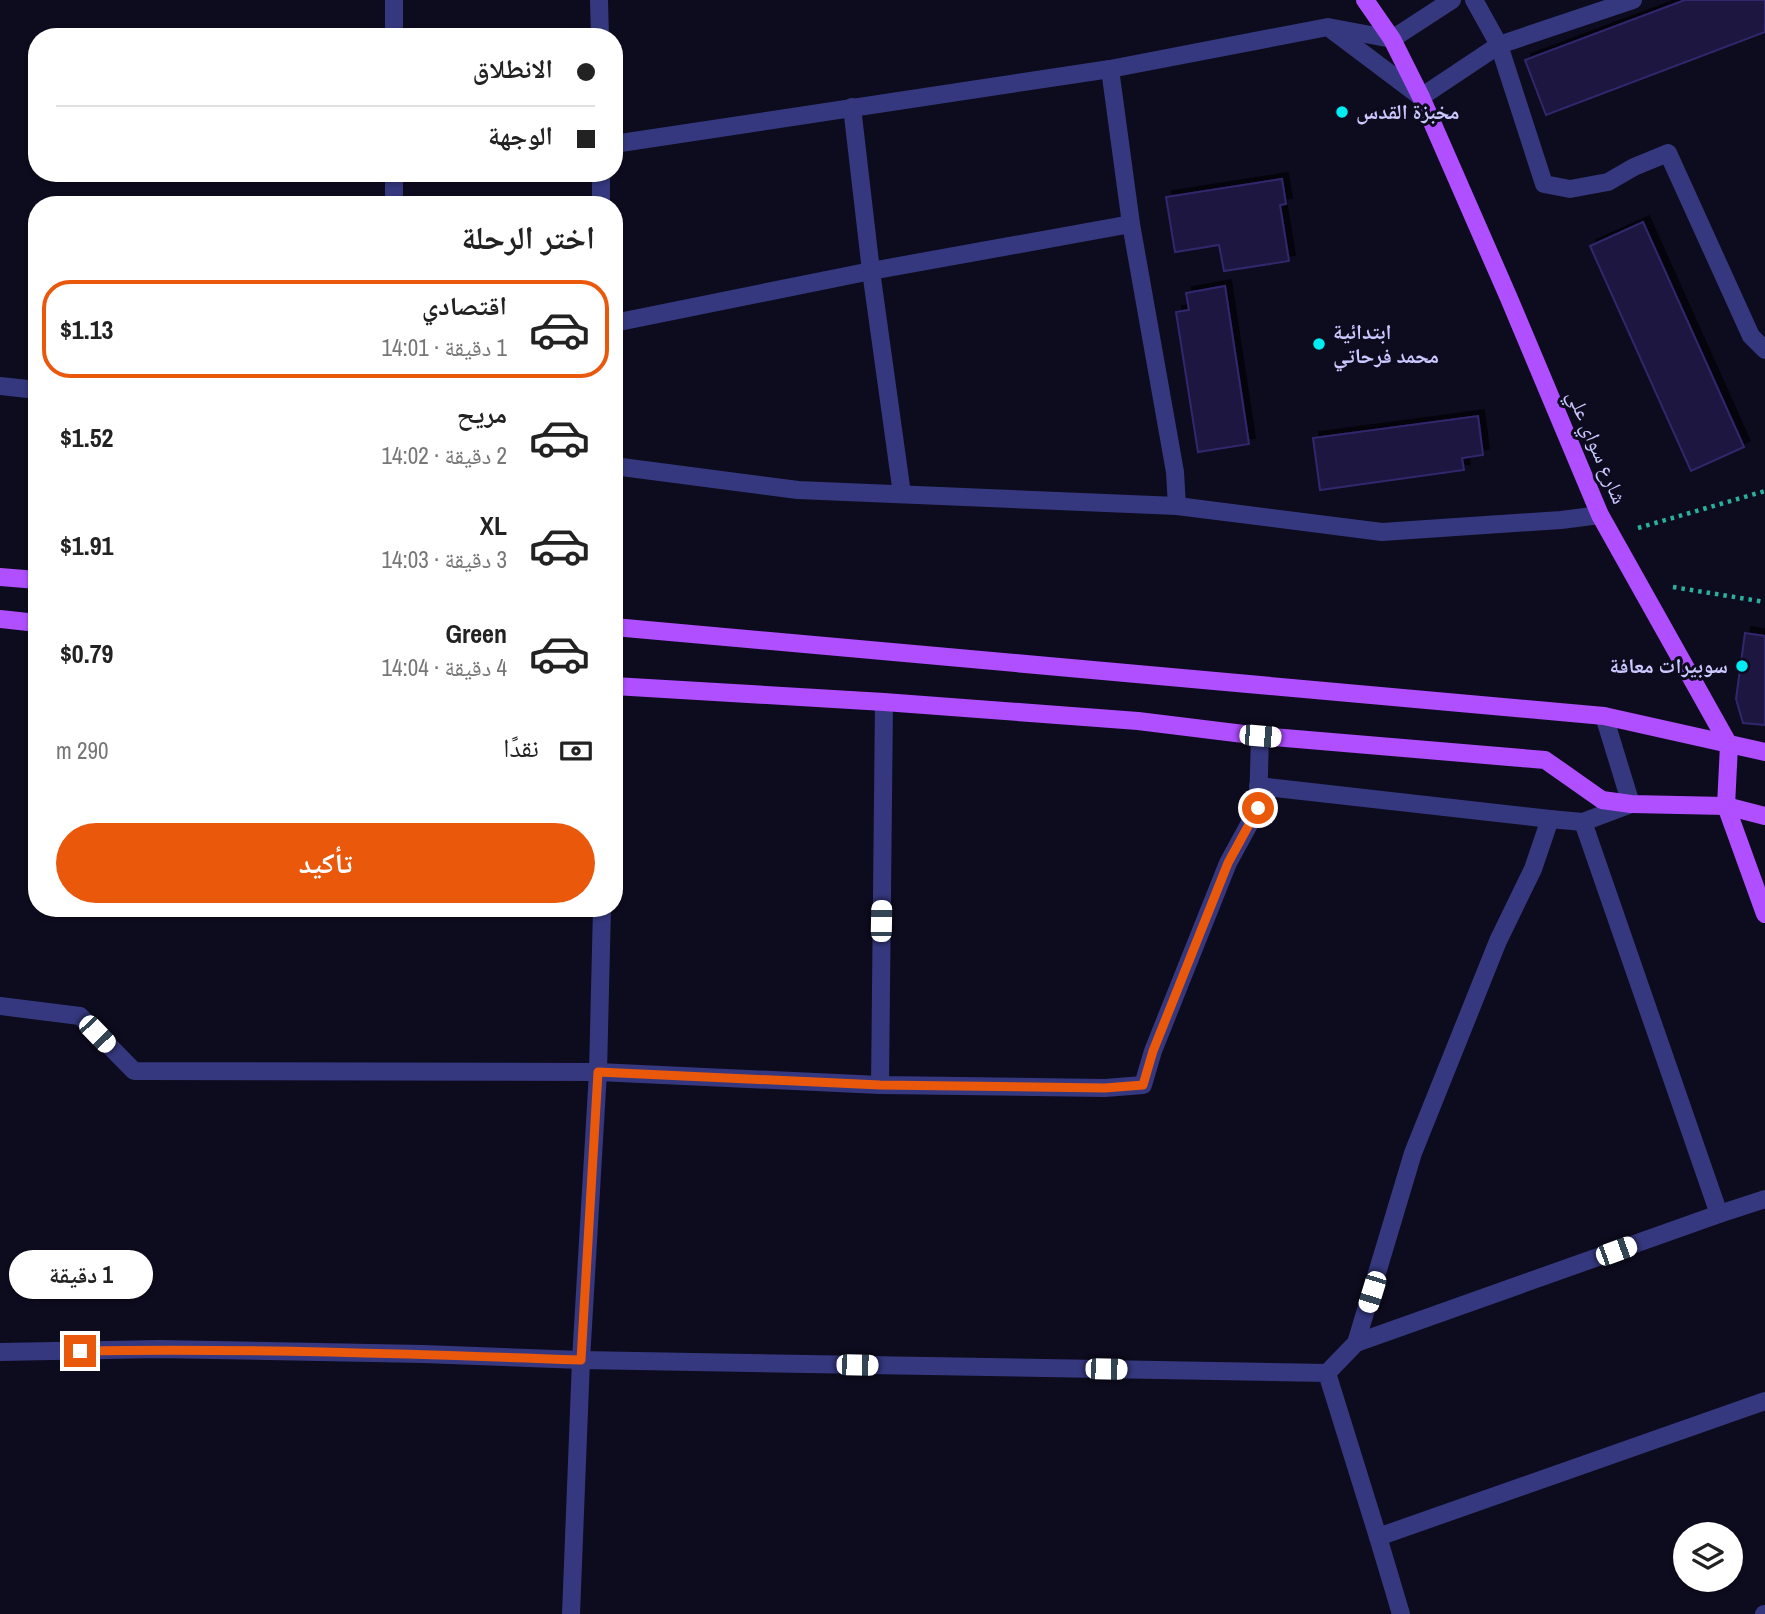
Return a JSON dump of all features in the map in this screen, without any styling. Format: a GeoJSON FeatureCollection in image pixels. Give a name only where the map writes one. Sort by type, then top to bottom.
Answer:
{"type":"FeatureCollection","features":[{"type":"Feature","properties":{"kind":"main road","name":"شارع سواي علي"},"geometry":{"type":"LineString","coordinates":[[1365,0],[1392,39],[1421,97],[1600,515],[1729,745]]}},
{"type":"Feature","properties":{"kind":"main road"},"geometry":{"type":"LineString","coordinates":[[0,577],[28,579]]}},
{"type":"Feature","properties":{"kind":"main road"},"geometry":{"type":"LineString","coordinates":[[0,619],[28,622]]}},
{"type":"Feature","properties":{"kind":"main road"},"geometry":{"type":"LineString","coordinates":[[623,628],[1604,716],[1765,752]]}},
{"type":"Feature","properties":{"kind":"main road"},"geometry":{"type":"LineString","coordinates":[[623,687],[1138,721],[1260,736],[1545,760],[1602,800],[1631,804],[1726,806],[1765,816]]}},
{"type":"Feature","properties":{"kind":"main road"},"geometry":{"type":"LineString","coordinates":[[1729,745],[1726,806],[1765,914]]}},
{"type":"Feature","properties":{"kind":"street"},"geometry":{"type":"LineString","coordinates":[[394,0],[394,28]]}},
{"type":"Feature","properties":{"kind":"street"},"geometry":{"type":"LineString","coordinates":[[600,0],[600,28]]}},
{"type":"Feature","properties":{"kind":"street"},"geometry":{"type":"LineString","coordinates":[[623,143],[1110,69],[1328,27],[1392,39],[1452,0]]}},
{"type":"Feature","properties":{"kind":"street"},"geometry":{"type":"LineString","coordinates":[[1474,0],[1499,46],[1544,184],[1570,189],[1608,182],[1634,167],[1668,153],[1751,336],[1765,350]]}},
{"type":"Feature","properties":{"kind":"street"},"geometry":{"type":"LineString","coordinates":[[1328,27],[1421,97],[1499,46],[1633,0]]}},
{"type":"Feature","properties":{"kind":"street"},"geometry":{"type":"LineString","coordinates":[[1110,69],[1131,224],[1175,472],[1177,506]]}},
{"type":"Feature","properties":{"kind":"street"},"geometry":{"type":"LineString","coordinates":[[852,107],[871,271],[902,494]]}},
{"type":"Feature","properties":{"kind":"street"},"geometry":{"type":"LineString","coordinates":[[623,321],[871,271],[1131,224]]}},
{"type":"Feature","properties":{"kind":"street"},"geometry":{"type":"LineString","coordinates":[[0,386],[28,389]]}},
{"type":"Feature","properties":{"kind":"street"},"geometry":{"type":"LineString","coordinates":[[623,467],[798,490],[1177,506],[1382,532],[1600,515]]}},
{"type":"Feature","properties":{"kind":"street"},"geometry":{"type":"LineString","coordinates":[[880,1085],[884,702]]}},
{"type":"Feature","properties":{"kind":"street"},"geometry":{"type":"LineString","coordinates":[[1258,786],[1583,822],[1631,804],[1604,716]]}},
{"type":"Feature","properties":{"kind":"street"},"geometry":{"type":"LineString","coordinates":[[0,1006],[79,1016],[134,1071],[598,1072],[880,1085],[1105,1088],[1143,1085],[1153,1051],[1228,863],[1258,808],[1260,736]]}},
{"type":"Feature","properties":{"kind":"street"},"geometry":{"type":"LineString","coordinates":[[1356,1343],[1413,1153],[1498,942],[1534,869],[1550,818]]}},
{"type":"Feature","properties":{"kind":"street"},"geometry":{"type":"LineString","coordinates":[[1583,822],[1719,1214]]}},
{"type":"Feature","properties":{"kind":"street"},"geometry":{"type":"LineString","coordinates":[[571,1614],[581,1360],[598,1072],[602,917]]}},
{"type":"Feature","properties":{"kind":"street"},"geometry":{"type":"LineString","coordinates":[[0,1352],[159,1349],[581,1360],[1327,1373],[1356,1343],[1765,1199]]}},
{"type":"Feature","properties":{"kind":"street"},"geometry":{"type":"LineString","coordinates":[[1327,1373],[1401,1614]]}},
{"type":"Feature","properties":{"kind":"street"},"geometry":{"type":"LineString","coordinates":[[1378,1536],[1765,1401]]}},
{"type":"Feature","properties":{"kind":"path"},"geometry":{"type":"LineString","coordinates":[[1613,536],[1765,491]]}},
{"type":"Feature","properties":{"kind":"path"},"geometry":{"type":"LineString","coordinates":[[1638,581],[1765,602]]}},
{"type":"Feature","properties":{"kind":"building"},"geometry":{"type":"Polygon","coordinates":[[[1685,0],[1765,0],[1765,32],[1546,115],[1525,60],[1685,0]]]}},
{"type":"Feature","properties":{"kind":"building"},"geometry":{"type":"Polygon","coordinates":[[[1282,179],[1286,204],[1280,205],[1289,261],[1224,271],[1219,245],[1175,252],[1166,197],[1282,179]]]}},
{"type":"Feature","properties":{"kind":"building"},"geometry":{"type":"Polygon","coordinates":[[[1643,222],[1744,447],[1691,471],[1590,246],[1643,222]]]}},
{"type":"Feature","properties":{"kind":"building"},"geometry":{"type":"Polygon","coordinates":[[[1225,286],[1249,444],[1198,452],[1176,312],[1189,310],[1186,293],[1225,286]]]}},
{"type":"Feature","properties":{"kind":"building"},"geometry":{"type":"Polygon","coordinates":[[[1478,416],[1483,455],[1462,458],[1464,470],[1320,490],[1313,438],[1478,416]]]}},
{"type":"Feature","properties":{"kind":"building"},"geometry":{"type":"Polygon","coordinates":[[[1745,633],[1765,636],[1765,725],[1743,723],[1736,699],[1745,633]]]}},
{"type":"Feature","properties":{"kind":"place","name":"مخبزة القدس"},"geometry":{"type":"Point","coordinates":[1342,112]}},
{"type":"Feature","properties":{"kind":"place","name":"ابتدائية محمد فرحاتي"},"geometry":{"type":"Point","coordinates":[1319,344]}},
{"type":"Feature","properties":{"kind":"place","name":"سوبيرات معافة"},"geometry":{"type":"Point","coordinates":[1742,666]}},
{"type":"Feature","properties":{"kind":"route"},"geometry":{"type":"LineString","coordinates":[[80,1351],[159,1349],[581,1360],[598,1072],[880,1085],[1105,1088],[1143,1085],[1153,1051],[1228,863],[1258,808]]}}]}
